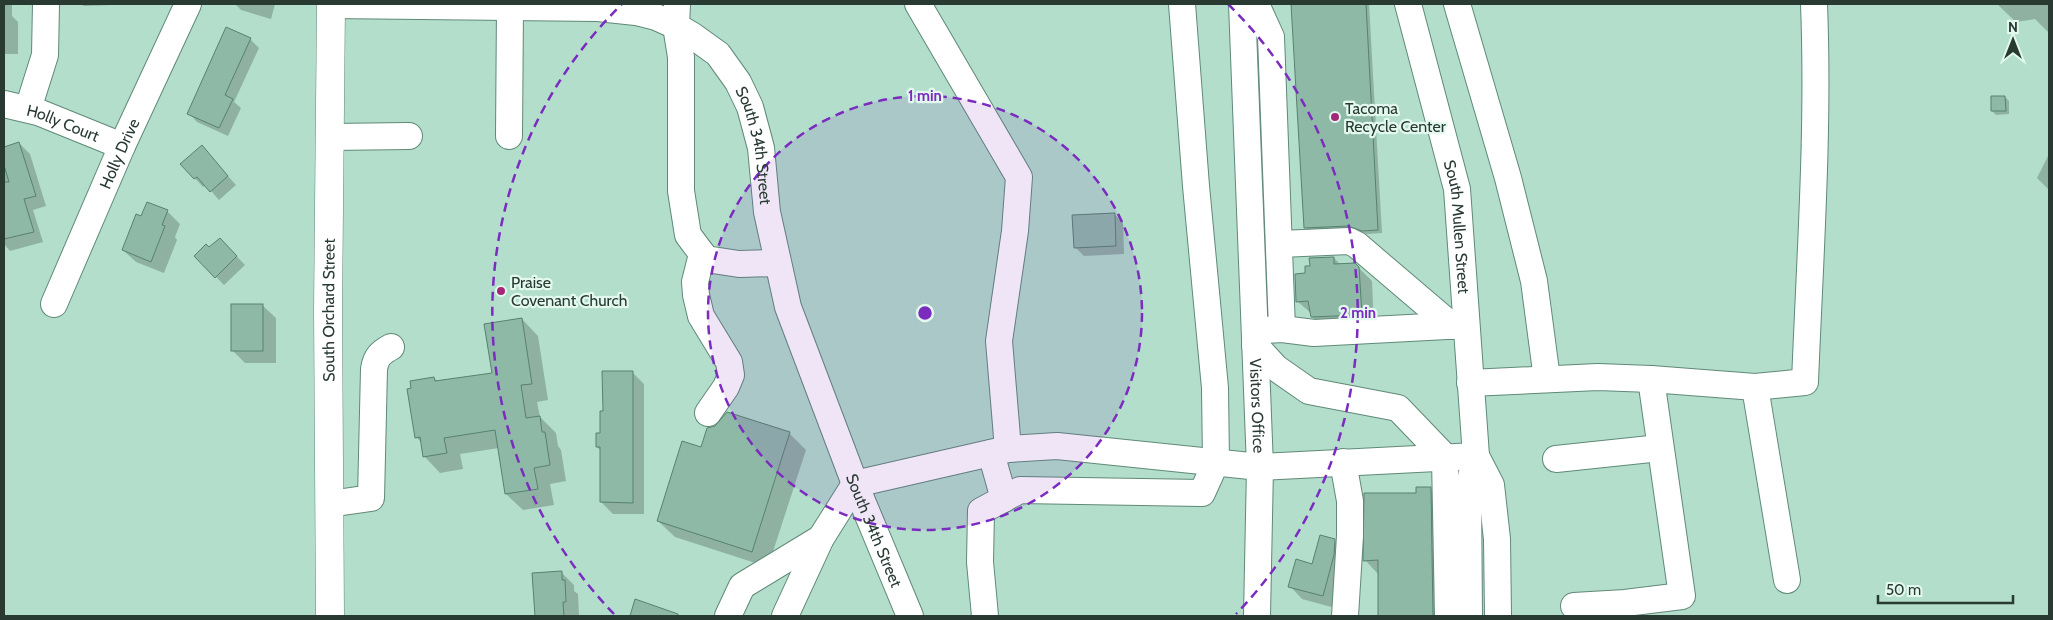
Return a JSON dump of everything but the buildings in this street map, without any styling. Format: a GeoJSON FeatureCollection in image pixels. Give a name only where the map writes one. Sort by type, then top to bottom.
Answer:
{"type":"FeatureCollection","features":[{"type":"Feature","properties":{"kind":"main road","name":"South Orchard Street"},"geometry":{"type":"LineString","coordinates":[[330,616],[328,300],[331,4]]}},
{"type":"Feature","properties":{"kind":"street"},"geometry":{"type":"LineString","coordinates":[[16,106],[45,55],[46,4]]}},
{"type":"Feature","properties":{"kind":"street","name":"Holly Drive"},"geometry":{"type":"LineString","coordinates":[[54,304],[122,146],[188,4]]}},
{"type":"Feature","properties":{"kind":"street","name":"South 34th Street"},"geometry":{"type":"LineString","coordinates":[[331,4],[598,8],[636,12],[656,17],[677,15],[694,36],[718,54],[738,82],[750,107],[761,148],[767,212],[788,306],[855,484],[910,616]]}},
{"type":"Feature","properties":{"kind":"street"},"geometry":{"type":"LineString","coordinates":[[918,4],[1019,177],[1015,231],[999,341],[1000,451],[1004,499]]}},
{"type":"Feature","properties":{"kind":"street"},"geometry":{"type":"LineString","coordinates":[[985,616],[980,562],[981,511],[1020,490],[1202,493],[1216,462],[1215,388],[1196,186],[1182,4]]}},
{"type":"Feature","properties":{"kind":"street"},"geometry":{"type":"LineString","coordinates":[[1242,4],[1255,338],[1276,368],[1309,391],[1398,408],[1445,457],[1448,616]]}},
{"type":"Feature","properties":{"kind":"street"},"geometry":{"type":"LineString","coordinates":[[1256,4],[1271,37],[1282,329]]}},
{"type":"Feature","properties":{"kind":"street","name":"South Mullen Street"},"geometry":{"type":"LineString","coordinates":[[1408,4],[1457,189],[1459,326],[1470,383],[1476,456]]}},
{"type":"Feature","properties":{"kind":"street"},"geometry":{"type":"LineString","coordinates":[[1457,4],[1508,178],[1534,281],[1547,379]]}},
{"type":"Feature","properties":{"kind":"street"},"geometry":{"type":"LineString","coordinates":[[1470,383],[1598,377],[1755,387],[1805,382],[1814,132],[1816,43],[1814,4]]}},
{"type":"Feature","properties":{"kind":"street"},"geometry":{"type":"LineString","coordinates":[[509,136],[510,7]]}},
{"type":"Feature","properties":{"kind":"street"},"geometry":{"type":"LineString","coordinates":[[677,15],[681,57],[680,191],[688,235],[706,259],[739,264],[778,262]]}},
{"type":"Feature","properties":{"kind":"street","name":"Holly Court"},"geometry":{"type":"LineString","coordinates":[[16,106],[122,146]]}},
{"type":"Feature","properties":{"kind":"street"},"geometry":{"type":"LineString","coordinates":[[330,137],[409,136]]}},
{"type":"Feature","properties":{"kind":"street"},"geometry":{"type":"LineString","coordinates":[[1280,244],[1349,242],[1357,245],[1459,326]]}},
{"type":"Feature","properties":{"kind":"street"},"geometry":{"type":"LineString","coordinates":[[702,254],[695,282],[701,316],[729,362],[731,374],[726,387],[708,413]]}},
{"type":"Feature","properties":{"kind":"street"},"geometry":{"type":"LineString","coordinates":[[1255,338],[1282,329],[1314,333],[1459,326]]}},
{"type":"Feature","properties":{"kind":"street","name":"Visitors Office"},"geometry":{"type":"LineString","coordinates":[[1255,338],[1260,467],[1256,616]]}},
{"type":"Feature","properties":{"kind":"street"},"geometry":{"type":"LineString","coordinates":[[329,504],[371,498],[374,369],[380,354],[391,348]]}},
{"type":"Feature","properties":{"kind":"street"},"geometry":{"type":"LineString","coordinates":[[1574,606],[1625,603],[1682,596],[1660,448],[1652,379]]}},
{"type":"Feature","properties":{"kind":"street"},"geometry":{"type":"LineString","coordinates":[[1755,387],[1787,580]]}},
{"type":"Feature","properties":{"kind":"street"},"geometry":{"type":"LineString","coordinates":[[786,616],[821,538],[855,484],[1000,451],[1057,446],[1260,467],[1476,456]]}},
{"type":"Feature","properties":{"kind":"street"},"geometry":{"type":"LineString","coordinates":[[1556,459],[1660,448]]}},
{"type":"Feature","properties":{"kind":"street"},"geometry":{"type":"LineString","coordinates":[[1469,616],[1468,490],[1476,456]]}},
{"type":"Feature","properties":{"kind":"street"},"geometry":{"type":"LineString","coordinates":[[1476,456],[1491,485],[1497,539],[1498,616]]}},
{"type":"Feature","properties":{"kind":"street"},"geometry":{"type":"LineString","coordinates":[[1343,462],[1350,501],[1350,536],[1345,616]]}},
{"type":"Feature","properties":{"kind":"street"},"geometry":{"type":"LineString","coordinates":[[728,616],[742,586],[821,538]]}},
{"type":"Feature","properties":{"kind":"place","name":"Tacoma Recycle Center"},"geometry":{"type":"Point","coordinates":[1335,117]}},
{"type":"Feature","properties":{"kind":"place","name":"Praise Covenant Church"},"geometry":{"type":"Point","coordinates":[501,291]}}]}
